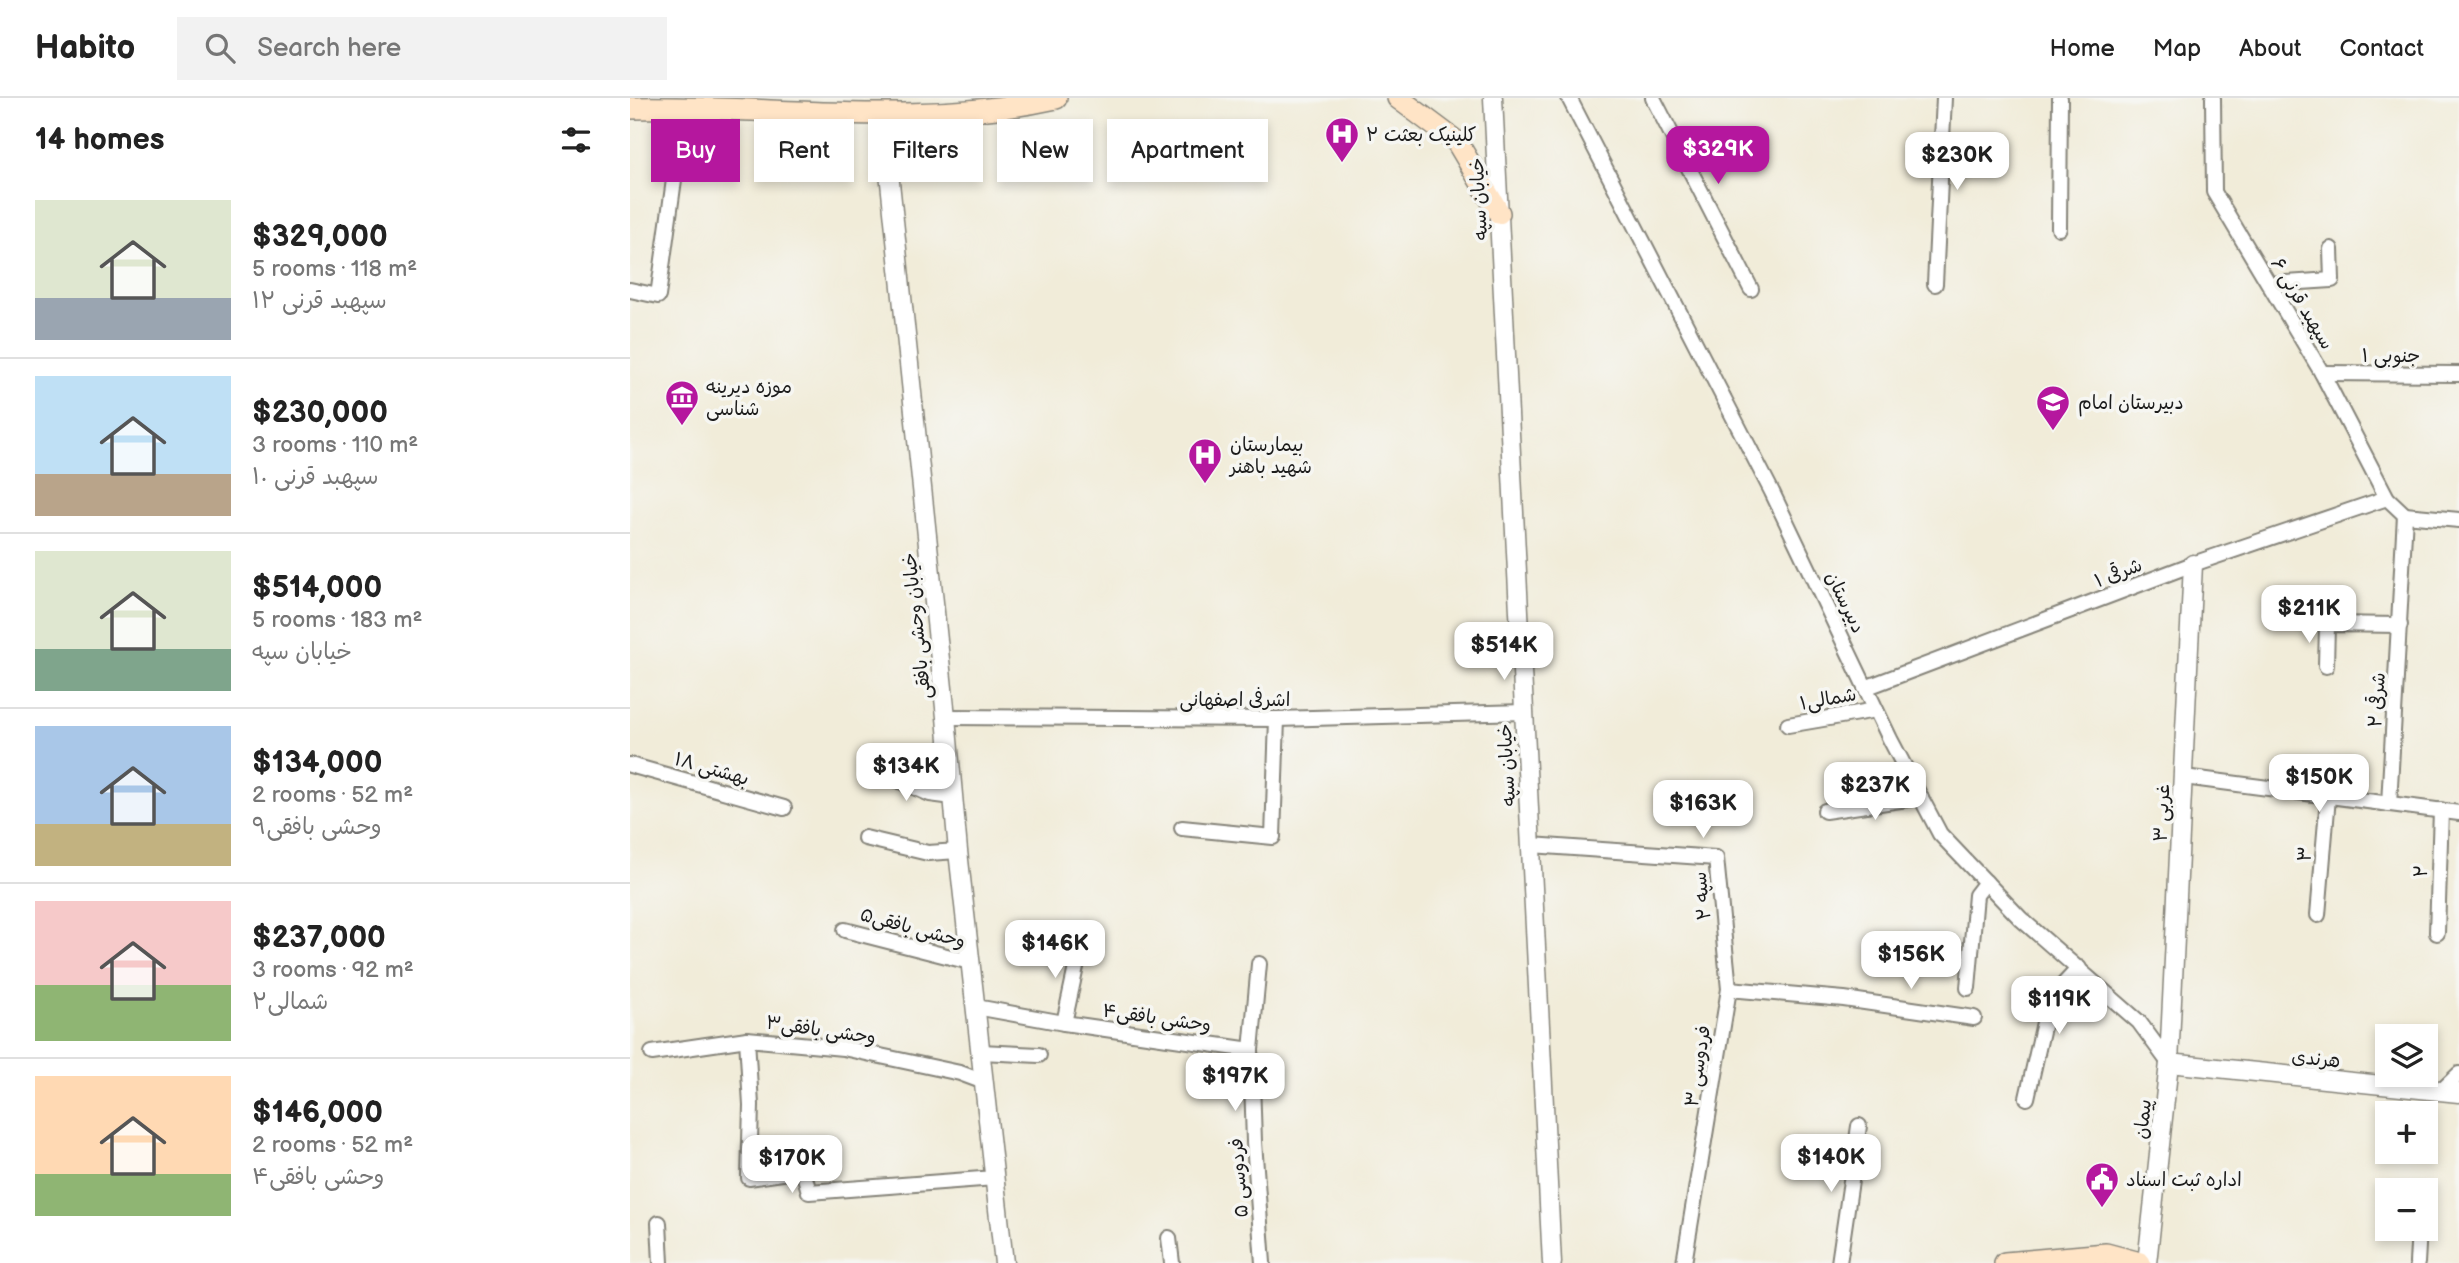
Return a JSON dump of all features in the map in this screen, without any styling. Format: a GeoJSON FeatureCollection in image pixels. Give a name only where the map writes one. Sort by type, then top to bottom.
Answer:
{"type":"FeatureCollection","features":[{"type":"Feature","properties":{"kind":"main road"},"geometry":{"type":"LineString","coordinates":[[630,108],[684,107],[901,114],[1013,107],[1056,98]]}},
{"type":"Feature","properties":{"kind":"main road"},"geometry":{"type":"LineString","coordinates":[[1398,98],[1457,142],[1499,214]]}},
{"type":"Feature","properties":{"kind":"main road"},"geometry":{"type":"LineString","coordinates":[[2005,1263],[2106,1254],[2140,1263]]}},
{"type":"Feature","properties":{"kind":"street","name":"خیابان سپه"},"geometry":{"type":"LineString","coordinates":[[1493,98],[1552,1263]]}},
{"type":"Feature","properties":{"kind":"street","name":"دبیرستان"},"geometry":{"type":"LineString","coordinates":[[1569,98],[1772,492],[1865,688],[1940,834],[2021,919],[2139,1022],[2169,1063]]}},
{"type":"Feature","properties":{"kind":"street"},"geometry":{"type":"LineString","coordinates":[[1653,98],[1751,289]]}},
{"type":"Feature","properties":{"kind":"street"},"geometry":{"type":"LineString","coordinates":[[1935,284],[1944,98]]}},
{"type":"Feature","properties":{"kind":"street"},"geometry":{"type":"LineString","coordinates":[[2059,228],[2060,98]]}},
{"type":"Feature","properties":{"kind":"street","name":"سپهبد قرنی ۶"},"geometry":{"type":"LineString","coordinates":[[2213,98],[2214,192],[2322,373],[2387,498],[2405,515]]}},
{"type":"Feature","properties":{"kind":"street"},"geometry":{"type":"LineString","coordinates":[[630,290],[658,296],[684,107]]}},
{"type":"Feature","properties":{"kind":"street","name":"خیابان وحشی بافقی"},"geometry":{"type":"LineString","coordinates":[[901,114],[890,128],[886,144],[958,851],[1004,1263]]}},
{"type":"Feature","properties":{"kind":"street"},"geometry":{"type":"LineString","coordinates":[[2271,284],[2332,280],[2331,249]]}},
{"type":"Feature","properties":{"kind":"street","name":"۱ جنوبی"},"geometry":{"type":"LineString","coordinates":[[2322,373],[2459,374]]}},
{"type":"Feature","properties":{"kind":"street","name":"شرقی ۱"},"geometry":{"type":"LineString","coordinates":[[1865,688],[2193,564],[2387,498]]}},
{"type":"Feature","properties":{"kind":"street"},"geometry":{"type":"LineString","coordinates":[[2405,515],[2459,520]]}},
{"type":"Feature","properties":{"kind":"street","name":"شرقی ۲"},"geometry":{"type":"LineString","coordinates":[[2389,804],[2405,515]]}},
{"type":"Feature","properties":{"kind":"street","name":"۳ غربی"},"geometry":{"type":"LineString","coordinates":[[2169,1063],[2193,564]]}},
{"type":"Feature","properties":{"kind":"street"},"geometry":{"type":"LineString","coordinates":[[2326,666],[2327,624],[2400,625]]}},
{"type":"Feature","properties":{"kind":"street","name":"شمالی۱"},"geometry":{"type":"LineString","coordinates":[[1788,725],[1876,710]]}},
{"type":"Feature","properties":{"kind":"street","name":"اشرفی اصفهانی"},"geometry":{"type":"LineString","coordinates":[[946,718],[1277,719],[1524,712]]}},
{"type":"Feature","properties":{"kind":"street"},"geometry":{"type":"LineString","coordinates":[[1182,828],[1273,837],[1277,719]]}},
{"type":"Feature","properties":{"kind":"street","name":"بهشتی ۱۸"},"geometry":{"type":"LineString","coordinates":[[630,765],[784,808]]}},
{"type":"Feature","properties":{"kind":"street"},"geometry":{"type":"LineString","coordinates":[[870,768],[930,794],[953,797]]}},
{"type":"Feature","properties":{"kind":"street"},"geometry":{"type":"LineString","coordinates":[[2184,776],[2459,813]]}},
{"type":"Feature","properties":{"kind":"street"},"geometry":{"type":"LineString","coordinates":[[1825,811],[1921,797]]}},
{"type":"Feature","properties":{"kind":"street","name":"۳"},"geometry":{"type":"LineString","coordinates":[[2318,915],[2328,797]]}},
{"type":"Feature","properties":{"kind":"street","name":"۲"},"geometry":{"type":"LineString","coordinates":[[2437,933],[2441,810]]}},
{"type":"Feature","properties":{"kind":"street"},"geometry":{"type":"LineString","coordinates":[[865,838],[928,853],[958,851]]}},
{"type":"Feature","properties":{"kind":"street","name":"سپه ۲"},"geometry":{"type":"LineString","coordinates":[[1531,845],[1716,859],[1729,989]]}},
{"type":"Feature","properties":{"kind":"street"},"geometry":{"type":"LineString","coordinates":[[1968,988],[1976,895],[1986,882]]}},
{"type":"Feature","properties":{"kind":"street","name":"وحشی بافقی۵"},"geometry":{"type":"LineString","coordinates":[[845,930],[970,962]]}},
{"type":"Feature","properties":{"kind":"street"},"geometry":{"type":"LineString","coordinates":[[1064,1023],[1081,944]]}},
{"type":"Feature","properties":{"kind":"street","name":"فردوسی ۵"},"geometry":{"type":"LineString","coordinates":[[1259,964],[1251,1050],[1254,1142],[1263,1263]]}},
{"type":"Feature","properties":{"kind":"street"},"geometry":{"type":"LineString","coordinates":[[2026,1098],[2049,1000],[2079,968]]}},
{"type":"Feature","properties":{"kind":"street"},"geometry":{"type":"LineString","coordinates":[[1729,989],[1844,999],[1974,1018]]}},
{"type":"Feature","properties":{"kind":"street","name":"فردوسی ۳"},"geometry":{"type":"LineString","coordinates":[[1684,1263],[1729,989]]}},
{"type":"Feature","properties":{"kind":"street","name":"وحشی بافقی۴"},"geometry":{"type":"LineString","coordinates":[[976,1007],[1064,1023],[1251,1050]]}},
{"type":"Feature","properties":{"kind":"street"},"geometry":{"type":"LineString","coordinates":[[747,1039],[751,1105],[749,1178],[803,1170],[809,1192],[995,1178]]}},
{"type":"Feature","properties":{"kind":"street","name":"وحشی بافقی۳"},"geometry":{"type":"LineString","coordinates":[[652,1053],[747,1039],[843,1048],[960,1073],[984,1082]]}},
{"type":"Feature","properties":{"kind":"street"},"geometry":{"type":"LineString","coordinates":[[981,1052],[1039,1055]]}},
{"type":"Feature","properties":{"kind":"street","name":"هرندی"},"geometry":{"type":"LineString","coordinates":[[2169,1063],[2459,1093]]}},
{"type":"Feature","properties":{"kind":"street","name":"پیمان"},"geometry":{"type":"LineString","coordinates":[[2147,1263],[2169,1063]]}},
{"type":"Feature","properties":{"kind":"street"},"geometry":{"type":"LineString","coordinates":[[2440,1092],[2459,1074]]}},
{"type":"Feature","properties":{"kind":"street"},"geometry":{"type":"LineString","coordinates":[[1839,1263],[1859,1126]]}},
{"type":"Feature","properties":{"kind":"street"},"geometry":{"type":"LineString","coordinates":[[659,1223],[661,1263]]}},
{"type":"Feature","properties":{"kind":"street"},"geometry":{"type":"LineString","coordinates":[[1169,1238],[1172,1263]]}},
{"type":"Feature","properties":{"kind":"street"},"geometry":{"type":"LineString","coordinates":[[2417,1263],[2418,1241]]}},
{"type":"Feature","properties":{"kind":"place","name":"کلینیک بعثت ۲"},"geometry":{"type":"Point","coordinates":[1342,164]}},
{"type":"Feature","properties":{"kind":"place","name":"موزه دیرینه شناسی"},"geometry":{"type":"Point","coordinates":[682,427]}},
{"type":"Feature","properties":{"kind":"place","name":"دبیرستان امام"},"geometry":{"type":"Point","coordinates":[2053,432]}},
{"type":"Feature","properties":{"kind":"place","name":"بیمارستان شهید باهنر"},"geometry":{"type":"Point","coordinates":[1205,485]}},
{"type":"Feature","properties":{"kind":"place","name":"اداره ثبت اسناد"},"geometry":{"type":"Point","coordinates":[2102,1209]}}]}
